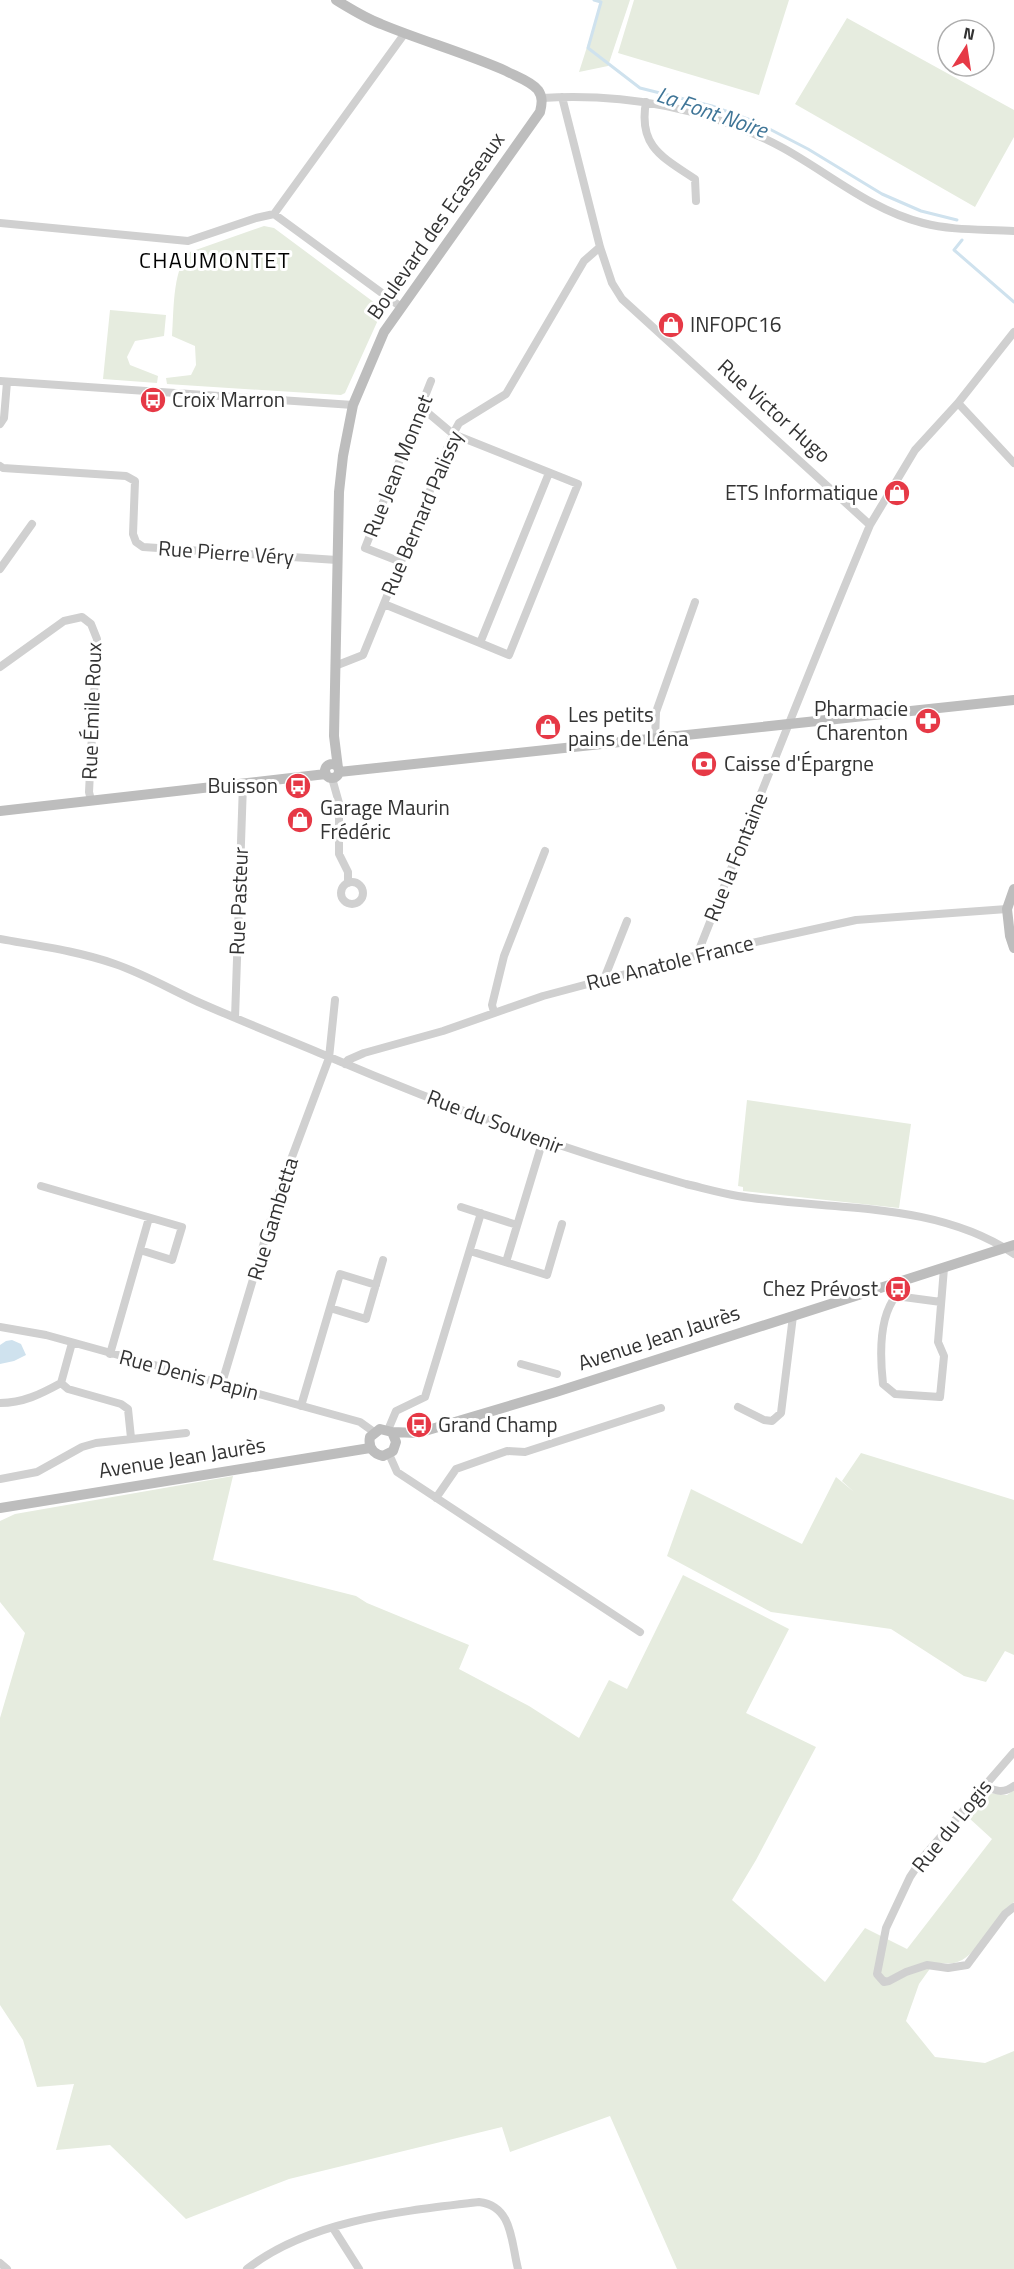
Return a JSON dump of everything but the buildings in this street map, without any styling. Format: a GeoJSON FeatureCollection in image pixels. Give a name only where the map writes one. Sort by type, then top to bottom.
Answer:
{"type":"FeatureCollection","features":[{"type":"Feature","properties":{"kind":"main road"},"geometry":{"type":"LineString","coordinates":[[336,0],[370,20],[515,75],[533,86],[542,98]]}},
{"type":"Feature","properties":{"kind":"main road","name":"Boulevard des Ecasseaux"},"geometry":{"type":"LineString","coordinates":[[332,772],[327,756],[334,736],[337,560],[342,456],[353,405],[384,332],[540,112],[542,98]]}},
{"type":"Feature","properties":{"kind":"main road"},"geometry":{"type":"LineString","coordinates":[[0,811],[332,772],[655,740],[1014,700]]}},
{"type":"Feature","properties":{"kind":"main road"},"geometry":{"type":"LineString","coordinates":[[1014,889],[1007,909],[1010,936],[1014,948]]}},
{"type":"Feature","properties":{"kind":"main road","name":"Avenue Jean Jaurès"},"geometry":{"type":"LineString","coordinates":[[392,1451],[418,1433],[1011,1249]]}},
{"type":"Feature","properties":{"kind":"main road"},"geometry":{"type":"LineString","coordinates":[[380,1429],[390,1431],[396,1442],[392,1451],[378,1455],[370,1448],[370,1437],[380,1429]]}},
{"type":"Feature","properties":{"kind":"main road","name":"Avenue Jean Jaurès"},"geometry":{"type":"LineString","coordinates":[[390,1431],[418,1433]]}},
{"type":"Feature","properties":{"kind":"main road","name":"Avenue Jean Jaurès"},"geometry":{"type":"LineString","coordinates":[[0,1508],[370,1448]]}},
{"type":"Feature","properties":{"kind":"street"},"geometry":{"type":"LineString","coordinates":[[0,223],[188,241],[274,214],[405,33]]}},
{"type":"Feature","properties":{"kind":"street"},"geometry":{"type":"LineString","coordinates":[[542,98],[562,96],[646,102],[704,115],[742,128],[784,149],[870,203],[907,218],[925,224],[955,228],[1014,231]]}},
{"type":"Feature","properties":{"kind":"street","name":"Rue Victor Hugo"},"geometry":{"type":"LineString","coordinates":[[562,96],[600,247],[615,290],[626,303],[870,525]]}},
{"type":"Feature","properties":{"kind":"street"},"geometry":{"type":"LineString","coordinates":[[646,102],[644,118],[648,141],[658,154],[695,179],[696,201]]}},
{"type":"Feature","properties":{"kind":"street"},"geometry":{"type":"LineString","coordinates":[[274,214],[400,307]]}},
{"type":"Feature","properties":{"kind":"street","name":"Rue Bernard Palissy"},"geometry":{"type":"LineString","coordinates":[[335,666],[363,655],[459,423],[506,394],[584,261],[600,247]]}},
{"type":"Feature","properties":{"kind":"street"},"geometry":{"type":"LineString","coordinates":[[788,725],[870,525],[915,450],[958,403],[1014,332]]}},
{"type":"Feature","properties":{"kind":"street"},"geometry":{"type":"LineString","coordinates":[[0,424],[4,418],[3,381],[353,405]]}},
{"type":"Feature","properties":{"kind":"street","name":"Rue Jean Monnet"},"geometry":{"type":"LineString","coordinates":[[401,562],[365,548],[431,381]]}},
{"type":"Feature","properties":{"kind":"street"},"geometry":{"type":"LineString","coordinates":[[958,403],[1014,464]]}},
{"type":"Feature","properties":{"kind":"street"},"geometry":{"type":"LineString","coordinates":[[384,604],[509,655],[578,484],[453,434],[421,407]]}},
{"type":"Feature","properties":{"kind":"street","name":"Rue Pierre Véry"},"geometry":{"type":"LineString","coordinates":[[0,466],[126,476],[135,481],[133,534],[136,542],[143,547],[337,560]]}},
{"type":"Feature","properties":{"kind":"street"},"geometry":{"type":"LineString","coordinates":[[480,643],[549,473]]}},
{"type":"Feature","properties":{"kind":"street"},"geometry":{"type":"LineString","coordinates":[[0,569],[32,524]]}},
{"type":"Feature","properties":{"kind":"street"},"geometry":{"type":"LineString","coordinates":[[655,740],[656,712],[694,602]]}},
{"type":"Feature","properties":{"kind":"street","name":"Rue Émile Roux"},"geometry":{"type":"LineString","coordinates":[[0,667],[64,621],[82,617],[91,624],[97,639],[91,800]]}},
{"type":"Feature","properties":{"kind":"street","name":"Rue la Fontaine"},"geometry":{"type":"LineString","coordinates":[[697,955],[788,725]]}},
{"type":"Feature","properties":{"kind":"street"},"geometry":{"type":"LineString","coordinates":[[332,772],[339,803],[339,854],[348,872],[348,883]]}},
{"type":"Feature","properties":{"kind":"street","name":"Rue Pasteur"},"geometry":{"type":"LineString","coordinates":[[236,1018],[243,783]]}},
{"type":"Feature","properties":{"kind":"street"},"geometry":{"type":"LineString","coordinates":[[494,1012],[492,1005],[504,956],[545,851]]}},
{"type":"Feature","properties":{"kind":"street","name":"Rue Anatole France"},"geometry":{"type":"LineString","coordinates":[[345,1064],[348,1060],[364,1053],[443,1031],[494,1012],[604,979],[697,955],[856,920],[1007,909]]}},
{"type":"Feature","properties":{"kind":"street"},"geometry":{"type":"LineString","coordinates":[[604,979],[627,921]]}},
{"type":"Feature","properties":{"kind":"street","name":"Rue du Souvenir"},"geometry":{"type":"LineString","coordinates":[[0,939],[86,954],[117,964],[329,1058],[543,1140],[668,1178],[738,1196],[866,1208],[944,1223],[1011,1249]]}},
{"type":"Feature","properties":{"kind":"street","name":"Rue Gambetta"},"geometry":{"type":"LineString","coordinates":[[222,1383],[280,1189],[329,1058],[335,1000]]}},
{"type":"Feature","properties":{"kind":"street"},"geometry":{"type":"LineString","coordinates":[[506,1262],[543,1140]]}},
{"type":"Feature","properties":{"kind":"street"},"geometry":{"type":"LineString","coordinates":[[40,1186],[182,1227],[172,1260],[140,1250]]}},
{"type":"Feature","properties":{"kind":"street"},"geometry":{"type":"LineString","coordinates":[[461,1207],[517,1225]]}},
{"type":"Feature","properties":{"kind":"street"},"geometry":{"type":"LineString","coordinates":[[390,1431],[396,1411],[425,1397],[481,1213]]}},
{"type":"Feature","properties":{"kind":"street"},"geometry":{"type":"LineString","coordinates":[[110,1354],[149,1218]]}},
{"type":"Feature","properties":{"kind":"street"},"geometry":{"type":"LineString","coordinates":[[470,1251],[547,1275],[562,1224]]}},
{"type":"Feature","properties":{"kind":"street"},"geometry":{"type":"LineString","coordinates":[[330,1308],[366,1319],[383,1260]]}},
{"type":"Feature","properties":{"kind":"street"},"geometry":{"type":"LineString","coordinates":[[941,1302],[896,1296],[891,1303],[880,1348],[883,1384],[895,1394],[940,1397],[944,1356],[938,1342],[944,1268]]}},
{"type":"Feature","properties":{"kind":"street"},"geometry":{"type":"LineString","coordinates":[[301,1406],[340,1274],[376,1285]]}},
{"type":"Feature","properties":{"kind":"street"},"geometry":{"type":"LineString","coordinates":[[738,1407],[764,1420],[772,1420],[781,1413],[793,1316]]}},
{"type":"Feature","properties":{"kind":"street","name":"Rue Denis Papin"},"geometry":{"type":"LineString","coordinates":[[0,1327],[45,1335],[222,1383],[360,1422],[374,1432]]}},
{"type":"Feature","properties":{"kind":"street"},"geometry":{"type":"LineString","coordinates":[[0,1403],[14,1403],[38,1396],[61,1383],[72,1343]]}},
{"type":"Feature","properties":{"kind":"street"},"geometry":{"type":"LineString","coordinates":[[521,1364],[557,1374]]}},
{"type":"Feature","properties":{"kind":"street"},"geometry":{"type":"LineString","coordinates":[[61,1383],[68,1389],[121,1404],[128,1410],[131,1438]]}},
{"type":"Feature","properties":{"kind":"street"},"geometry":{"type":"LineString","coordinates":[[436,1498],[456,1469],[507,1451],[525,1452],[661,1408]]}},
{"type":"Feature","properties":{"kind":"street"},"geometry":{"type":"LineString","coordinates":[[0,1479],[37,1472],[96,1443],[186,1433]]}},
{"type":"Feature","properties":{"kind":"street"},"geometry":{"type":"LineString","coordinates":[[392,1451],[397,1472],[640,1632]]}},
{"type":"Feature","properties":{"kind":"street","name":"Rue du Logis"},"geometry":{"type":"LineString","coordinates":[[1014,1752],[924,1856],[910,1877],[886,1928],[878,1974],[884,1982],[927,1965],[948,1968],[967,1965],[1005,1914],[1014,1907]]}},
{"type":"Feature","properties":{"kind":"street"},"geometry":{"type":"LineString","coordinates":[[984,1786],[1006,1792],[1014,1786]]}},
{"type":"Feature","properties":{"kind":"street"},"geometry":{"type":"LineString","coordinates":[[247,2269],[259,2259],[295,2241],[333,2228],[400,2211],[479,2202],[488,2203],[499,2209],[505,2216],[518,2269]]}},
{"type":"Feature","properties":{"kind":"street"},"geometry":{"type":"LineString","coordinates":[[333,2228],[359,2269]]}},
{"type":"Feature","properties":{"kind":"street"},"geometry":{"type":"LineString","coordinates":[[0,2262],[8,2269]]}},
{"type":"Feature","properties":{"kind":"shaded area"},"geometry":{"type":"Polygon","coordinates":[[[594,0],[630,0],[608,66],[579,72],[601,3],[594,0]]]}},
{"type":"Feature","properties":{"kind":"shaded area"},"geometry":{"type":"Polygon","coordinates":[[[634,0],[789,0],[759,95],[618,53],[634,0]]]}},
{"type":"Feature","properties":{"kind":"shaded area"},"geometry":{"type":"Polygon","coordinates":[[[847,18],[936,67],[936,78],[956,78],[1014,110],[1014,137],[975,207],[795,104],[847,18]]]}},
{"type":"Feature","properties":{"kind":"shaded area"},"geometry":{"type":"Polygon","coordinates":[[[264,226],[274,228],[383,309],[345,393],[341,395],[167,384],[166,378],[191,375],[196,365],[195,346],[172,336],[175,291],[184,259],[190,252],[264,226]]]}},
{"type":"Feature","properties":{"kind":"shaded area"},"geometry":{"type":"Polygon","coordinates":[[[110,310],[166,315],[164,336],[135,341],[127,357],[130,365],[158,376],[157,383],[103,379],[110,310]]]}},
{"type":"Feature","properties":{"kind":"shaded area"},"geometry":{"type":"Polygon","coordinates":[[[747,1100],[911,1124],[899,1208],[743,1191],[743,1187],[738,1186],[747,1100]]]}},
{"type":"Feature","properties":{"kind":"shaded area"},"geometry":{"type":"Polygon","coordinates":[[[861,1453],[1014,1500],[1014,1655],[1005,1651],[986,1682],[964,1676],[891,1629],[771,1612],[667,1556],[691,1489],[802,1544],[836,1477],[854,1492],[842,1481],[861,1453]]]}},
{"type":"Feature","properties":{"kind":"shaded area"},"geometry":{"type":"Polygon","coordinates":[[[233,1476],[213,1560],[356,1596],[367,1603],[469,1645],[459,1669],[529,1706],[579,1738],[609,1680],[627,1689],[683,1575],[789,1629],[746,1713],[816,1747],[732,1900],[825,1982],[865,1928],[907,1949],[992,1839],[969,1818],[989,1793],[1007,1795],[1014,1790],[1014,1902],[970,1954],[954,1963],[934,1963],[919,1984],[906,2021],[935,2057],[985,2063],[1014,2051],[1014,2269],[677,2269],[610,2116],[510,2152],[502,2127],[289,2179],[186,2219],[110,2145],[56,2150],[74,2084],[37,2087],[23,2040],[0,2005],[0,1718],[25,1633],[0,1602],[0,1521],[15,1514],[233,1476]]]}},
{"type":"Feature","properties":{"kind":"water"},"geometry":{"type":"Polygon","coordinates":[[[12,1340],[21,1344],[26,1355],[0,1364],[0,1345],[12,1340]]]}},
{"type":"Feature","properties":{"kind":"waterway","name":"La Font Noire"},"geometry":{"type":"LineString","coordinates":[[594,0],[601,2],[588,48],[640,88],[712,106],[756,122],[808,149],[882,194],[921,211],[957,220]]}},
{"type":"Feature","properties":{"kind":"waterway","name":"La Font Noire"},"geometry":{"type":"LineString","coordinates":[[962,240],[954,250],[1014,302]]}},
{"type":"Feature","properties":{"kind":"place","name":"INFOPC16"},"geometry":{"type":"Point","coordinates":[671,325]}},
{"type":"Feature","properties":{"kind":"place","name":"Croix Marron"},"geometry":{"type":"Point","coordinates":[153,400]}},
{"type":"Feature","properties":{"kind":"place","name":"ETS Informatique"},"geometry":{"type":"Point","coordinates":[897,493]}},
{"type":"Feature","properties":{"kind":"place","name":"Pharmacie Charenton"},"geometry":{"type":"Point","coordinates":[928,721]}},
{"type":"Feature","properties":{"kind":"place","name":"Les petits pains de Léna"},"geometry":{"type":"Point","coordinates":[548,727]}},
{"type":"Feature","properties":{"kind":"place","name":"Caisse d'Épargne"},"geometry":{"type":"Point","coordinates":[704,764]}},
{"type":"Feature","properties":{"kind":"place","name":"Buisson"},"geometry":{"type":"Point","coordinates":[298,786]}},
{"type":"Feature","properties":{"kind":"place","name":"Garage Maurin Frédéric"},"geometry":{"type":"Point","coordinates":[300,820]}},
{"type":"Feature","properties":{"kind":"place","name":"Chez Prévost"},"geometry":{"type":"Point","coordinates":[898,1289]}},
{"type":"Feature","properties":{"kind":"place","name":"Grand Champ"},"geometry":{"type":"Point","coordinates":[419,1425]}},
{"type":"Feature","properties":{"kind":"district","name":"CHAUMONTET"},"geometry":{"type":"Point","coordinates":[215,260]}}]}
